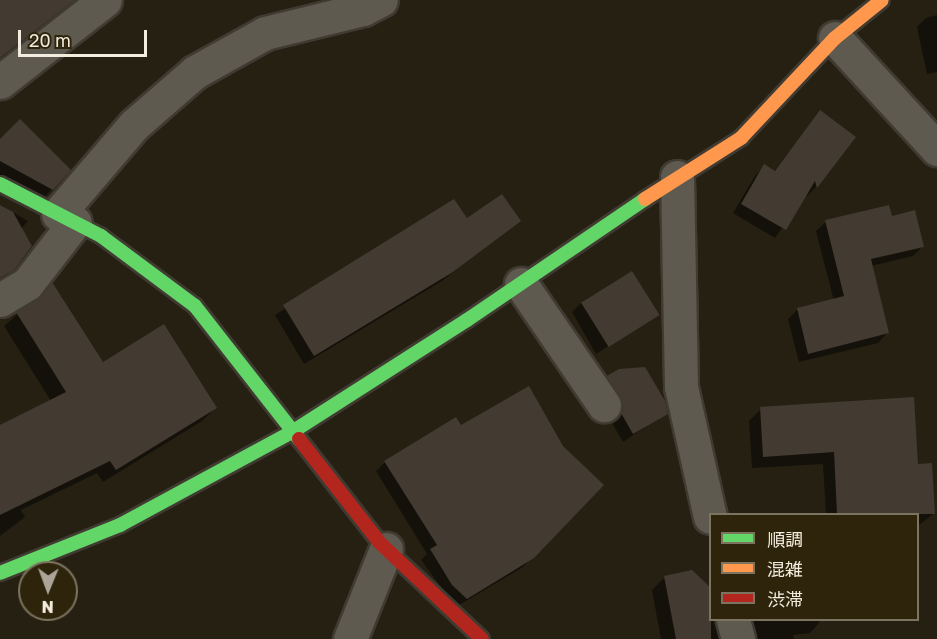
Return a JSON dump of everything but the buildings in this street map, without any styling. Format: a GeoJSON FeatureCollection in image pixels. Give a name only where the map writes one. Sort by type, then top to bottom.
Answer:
{"type":"FeatureCollection","features":[{"type":"Feature","properties":{"kind":"street"},"geometry":{"type":"LineString","coordinates":[[0,82],[105,0]]}},
{"type":"Feature","properties":{"kind":"street"},"geometry":{"type":"LineString","coordinates":[[0,300],[27,284],[66,218],[134,125],[195,72],[265,33],[363,9],[381,0]]}},
{"type":"Feature","properties":{"kind":"street"},"geometry":{"type":"LineString","coordinates":[[0,573],[120,525],[292,432],[521,284],[677,177],[741,138],[835,38],[882,0]]}},
{"type":"Feature","properties":{"kind":"street"},"geometry":{"type":"LineString","coordinates":[[835,38],[937,149]]}},
{"type":"Feature","properties":{"kind":"street"},"geometry":{"type":"LineString","coordinates":[[677,177],[681,387],[710,513]]}},
{"type":"Feature","properties":{"kind":"street"},"geometry":{"type":"LineString","coordinates":[[0,184],[101,236],[195,306],[386,549],[482,639]]}},
{"type":"Feature","properties":{"kind":"street"},"geometry":{"type":"LineString","coordinates":[[521,284],[604,405]]}},
{"type":"Feature","properties":{"kind":"street"},"geometry":{"type":"LineString","coordinates":[[350,639],[386,549]]}},
{"type":"Feature","properties":{"kind":"street"},"geometry":{"type":"LineString","coordinates":[[734,621],[738,639]]}},
{"type":"Feature","properties":{"kind":"traffic: fast"},"geometry":{"type":"LineString","coordinates":[[0,184],[101,236],[195,306],[299,439]]}},
{"type":"Feature","properties":{"kind":"traffic: fast"},"geometry":{"type":"LineString","coordinates":[[0,573],[120,525],[292,432],[467,320],[645,199]]}},
{"type":"Feature","properties":{"kind":"traffic: slow"},"geometry":{"type":"LineString","coordinates":[[645,199],[741,138],[835,38],[882,0]]}},
{"type":"Feature","properties":{"kind":"traffic: jam"},"geometry":{"type":"LineString","coordinates":[[299,439],[380,543],[482,639]]}}]}
